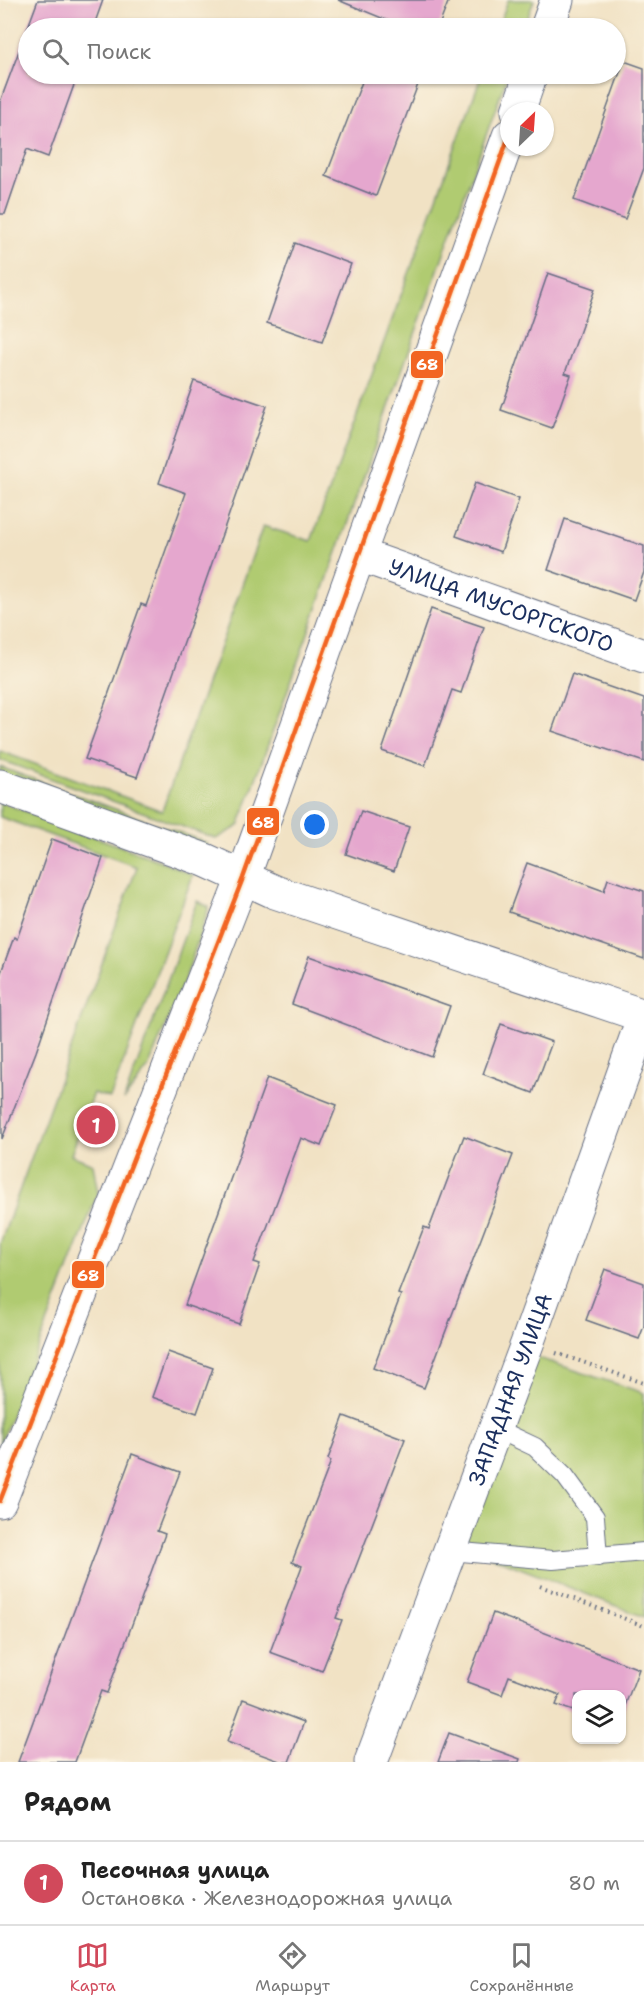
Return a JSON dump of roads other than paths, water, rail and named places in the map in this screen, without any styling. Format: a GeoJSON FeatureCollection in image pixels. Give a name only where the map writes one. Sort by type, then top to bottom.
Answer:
{"type":"FeatureCollection","features":[{"type":"Feature","properties":{"kind":"street"},"geometry":{"type":"LineString","coordinates":[[551,18],[557,0]]}},
{"type":"Feature","properties":{"kind":"street"},"geometry":{"type":"LineString","coordinates":[[521,102],[527,84]]}},
{"type":"Feature","properties":{"kind":"street"},"geometry":{"type":"LineString","coordinates":[[0,1501],[243,878],[502,156]]}},
{"type":"Feature","properties":{"kind":"street","name":"УЛИЦА МУСОРГСКОГО"},"geometry":{"type":"LineString","coordinates":[[360,555],[644,656]]}},
{"type":"Feature","properties":{"kind":"street"},"geometry":{"type":"LineString","coordinates":[[0,786],[205,860],[243,878],[644,1016]]}},
{"type":"Feature","properties":{"kind":"street","name":"ЗАПАДНАЯ УЛИЦА"},"geometry":{"type":"LineString","coordinates":[[371,1762],[527,1344],[644,1016]]}},
{"type":"Feature","properties":{"kind":"lane"},"geometry":{"type":"LineString","coordinates":[[495,1428],[535,1447],[566,1476],[595,1517],[598,1557]]}},
{"type":"Feature","properties":{"kind":"lane"},"geometry":{"type":"LineString","coordinates":[[450,1551],[553,1560],[644,1552]]}},
{"type":"Feature","properties":{"kind":"place","name":"Песочная улица"},"geometry":{"type":"Point","coordinates":[96,1125]}}]}
